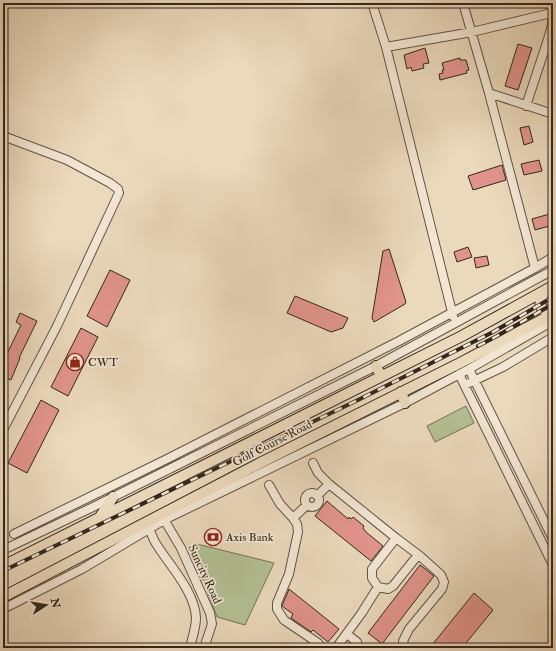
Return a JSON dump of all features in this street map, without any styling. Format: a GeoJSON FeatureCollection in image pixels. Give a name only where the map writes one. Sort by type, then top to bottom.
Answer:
{"type":"FeatureCollection","features":[{"type":"Feature","properties":{"kind":"main road"},"geometry":{"type":"LineString","coordinates":[[549,288],[541,298],[540,305],[543,310],[553,312]]}},
{"type":"Feature","properties":{"kind":"main road","name":"Golf Course Road"},"geometry":{"type":"LineString","coordinates":[[3,566],[462,336],[549,288]]}},
{"type":"Feature","properties":{"kind":"main road","name":"Golf Course Road"},"geometry":{"type":"LineString","coordinates":[[3,597],[163,517],[401,392],[460,363],[553,312]]}},
{"type":"Feature","properties":{"kind":"main road"},"geometry":{"type":"LineString","coordinates":[[376,366],[381,376]]}},
{"type":"Feature","properties":{"kind":"main road"},"geometry":{"type":"LineString","coordinates":[[401,392],[405,402]]}},
{"type":"Feature","properties":{"kind":"main road"},"geometry":{"type":"LineString","coordinates":[[98,518],[113,497]]}},
{"type":"Feature","properties":{"kind":"street"},"geometry":{"type":"LineString","coordinates":[[372,3],[386,46],[456,323]]}},
{"type":"Feature","properties":{"kind":"street"},"geometry":{"type":"LineString","coordinates":[[463,3],[489,93],[535,268]]}},
{"type":"Feature","properties":{"kind":"street"},"geometry":{"type":"LineString","coordinates":[[386,46],[472,32],[547,14],[553,10]]}},
{"type":"Feature","properties":{"kind":"street"},"geometry":{"type":"LineString","coordinates":[[526,106],[550,36],[553,10]]}},
{"type":"Feature","properties":{"kind":"street"},"geometry":{"type":"LineString","coordinates":[[489,93],[553,114]]}},
{"type":"Feature","properties":{"kind":"street"},"geometry":{"type":"LineString","coordinates":[[3,136],[67,160],[110,183],[118,189],[119,193],[57,326],[3,430]]}},
{"type":"Feature","properties":{"kind":"street"},"geometry":{"type":"LineString","coordinates":[[14,534],[167,459],[399,341],[553,257]]}},
{"type":"Feature","properties":{"kind":"street"},"geometry":{"type":"LineString","coordinates":[[3,550],[376,366],[553,270]]}},
{"type":"Feature","properties":{"kind":"street"},"geometry":{"type":"LineString","coordinates":[[163,517],[405,402],[469,369],[553,321]]}},
{"type":"Feature","properties":{"kind":"street"},"geometry":{"type":"LineString","coordinates":[[465,385],[502,367],[553,337]]}},
{"type":"Feature","properties":{"kind":"street"},"geometry":{"type":"LineString","coordinates":[[469,369],[476,380],[553,539]]}},
{"type":"Feature","properties":{"kind":"street"},"geometry":{"type":"LineString","coordinates":[[459,374],[553,565]]}},
{"type":"Feature","properties":{"kind":"street"},"geometry":{"type":"LineString","coordinates":[[313,463],[318,473],[329,484],[418,554],[441,576],[444,582],[442,588],[404,636],[403,642],[405,648]]}},
{"type":"Feature","properties":{"kind":"street"},"geometry":{"type":"LineString","coordinates":[[269,484],[280,504],[297,524],[298,532],[289,574],[277,603],[277,609],[284,620],[318,643],[322,648]]}},
{"type":"Feature","properties":{"kind":"street"},"geometry":{"type":"LineString","coordinates":[[293,518],[307,505],[311,507],[317,504],[317,496],[329,484]]}},
{"type":"Feature","properties":{"kind":"street"},"geometry":{"type":"LineString","coordinates":[[517,493],[527,488]]}},
{"type":"Feature","properties":{"kind":"street","name":"Suncity Road"},"geometry":{"type":"LineString","coordinates":[[163,517],[180,548],[210,613],[212,624],[204,648]]}},
{"type":"Feature","properties":{"kind":"street"},"geometry":{"type":"LineString","coordinates":[[3,609],[82,569],[147,525]]}},
{"type":"Feature","properties":{"kind":"street","name":"Suncity Road"},"geometry":{"type":"LineString","coordinates":[[147,525],[154,541],[187,591],[195,610],[195,629],[190,648]]}},
{"type":"Feature","properties":{"kind":"street"},"geometry":{"type":"LineString","coordinates":[[536,532],[546,526]]}},
{"type":"Feature","properties":{"kind":"street"},"geometry":{"type":"LineString","coordinates":[[396,538],[372,569],[372,578],[378,587],[388,589],[393,586],[418,554]]}},
{"type":"Feature","properties":{"kind":"street"},"geometry":{"type":"LineString","coordinates":[[336,648],[362,614],[378,587]]}},
{"type":"Feature","properties":{"kind":"street"},"geometry":{"type":"LineString","coordinates":[[347,634],[357,642],[359,648]]}},
{"type":"Feature","properties":{"kind":"green space"},"geometry":{"type":"Polygon","coordinates":[[[466,406],[474,423],[435,442],[427,426],[466,406]]]}},
{"type":"Feature","properties":{"kind":"green space"},"geometry":{"type":"Polygon","coordinates":[[[197,544],[274,563],[245,625],[217,617],[191,549],[197,544]]]}},
{"type":"Feature","properties":{"kind":"building"},"geometry":{"type":"Polygon","coordinates":[[[518,44],[532,48],[518,90],[505,86],[518,44]]]}},
{"type":"Feature","properties":{"kind":"building"},"geometry":{"type":"Polygon","coordinates":[[[425,48],[429,63],[423,64],[424,68],[412,71],[411,67],[407,69],[404,55],[425,48]]]}},
{"type":"Feature","properties":{"kind":"building"},"geometry":{"type":"Polygon","coordinates":[[[460,58],[460,60],[466,60],[469,70],[466,71],[467,73],[440,80],[439,74],[443,73],[442,70],[444,70],[442,63],[460,58]]]}},
{"type":"Feature","properties":{"kind":"building"},"geometry":{"type":"Polygon","coordinates":[[[529,126],[533,142],[524,145],[520,128],[529,126]]]}},
{"type":"Feature","properties":{"kind":"building"},"geometry":{"type":"Polygon","coordinates":[[[539,160],[542,171],[524,175],[521,164],[539,160]]]}},
{"type":"Feature","properties":{"kind":"building"},"geometry":{"type":"Polygon","coordinates":[[[502,165],[506,180],[473,190],[468,176],[502,165]]]}},
{"type":"Feature","properties":{"kind":"building"},"geometry":{"type":"Polygon","coordinates":[[[553,213],[553,225],[535,230],[532,219],[553,213]]]}},
{"type":"Feature","properties":{"kind":"building"},"geometry":{"type":"Polygon","coordinates":[[[468,247],[472,257],[457,262],[454,252],[468,247]]]}},
{"type":"Feature","properties":{"kind":"building"},"geometry":{"type":"Polygon","coordinates":[[[389,249],[406,302],[374,322],[372,318],[383,251],[389,249]]]}},
{"type":"Feature","properties":{"kind":"building"},"geometry":{"type":"Polygon","coordinates":[[[487,256],[489,265],[476,268],[474,258],[487,256]]]}},
{"type":"Feature","properties":{"kind":"building"},"geometry":{"type":"Polygon","coordinates":[[[110,270],[130,280],[107,327],[87,316],[110,270]]]}},
{"type":"Feature","properties":{"kind":"building"},"geometry":{"type":"Polygon","coordinates":[[[295,296],[348,318],[343,328],[331,332],[287,313],[295,296]]]}},
{"type":"Feature","properties":{"kind":"building"},"geometry":{"type":"Polygon","coordinates":[[[20,313],[37,321],[19,358],[11,380],[3,376],[3,362],[21,325],[16,322],[20,313]]]}},
{"type":"Feature","properties":{"kind":"building","name":"CWT"},"geometry":{"type":"Polygon","coordinates":[[[81,328],[98,337],[68,396],[51,387],[81,328]]]}},
{"type":"Feature","properties":{"kind":"building"},"geometry":{"type":"Polygon","coordinates":[[[41,400],[59,410],[27,473],[8,463],[41,400]]]}},
{"type":"Feature","properties":{"kind":"building"},"geometry":{"type":"Polygon","coordinates":[[[327,501],[348,519],[349,517],[351,519],[353,517],[364,526],[363,528],[366,532],[383,546],[371,561],[315,516],[327,501]]]}},
{"type":"Feature","properties":{"kind":"building"},"geometry":{"type":"Polygon","coordinates":[[[420,565],[434,576],[382,644],[368,633],[420,565]]]}},
{"type":"Feature","properties":{"kind":"building"},"geometry":{"type":"Polygon","coordinates":[[[289,589],[339,629],[328,642],[313,630],[311,632],[291,618],[293,614],[282,606],[289,589]]]}},
{"type":"Feature","properties":{"kind":"building"},"geometry":{"type":"Polygon","coordinates":[[[474,593],[493,610],[462,648],[435,648],[432,645],[474,593]]]}},
{"type":"Feature","properties":{"kind":"railway"},"geometry":{"type":"LineString","coordinates":[[3,571],[358,400],[493,332],[553,297]]}},
{"type":"Feature","properties":{"kind":"railway"},"geometry":{"type":"LineString","coordinates":[[478,346],[553,304]]}},
{"type":"Feature","properties":{"kind":"place","name":"CWT"},"geometry":{"type":"Point","coordinates":[75,362]}},
{"type":"Feature","properties":{"kind":"place","name":"Axis Bank"},"geometry":{"type":"Point","coordinates":[213,537]}}]}
